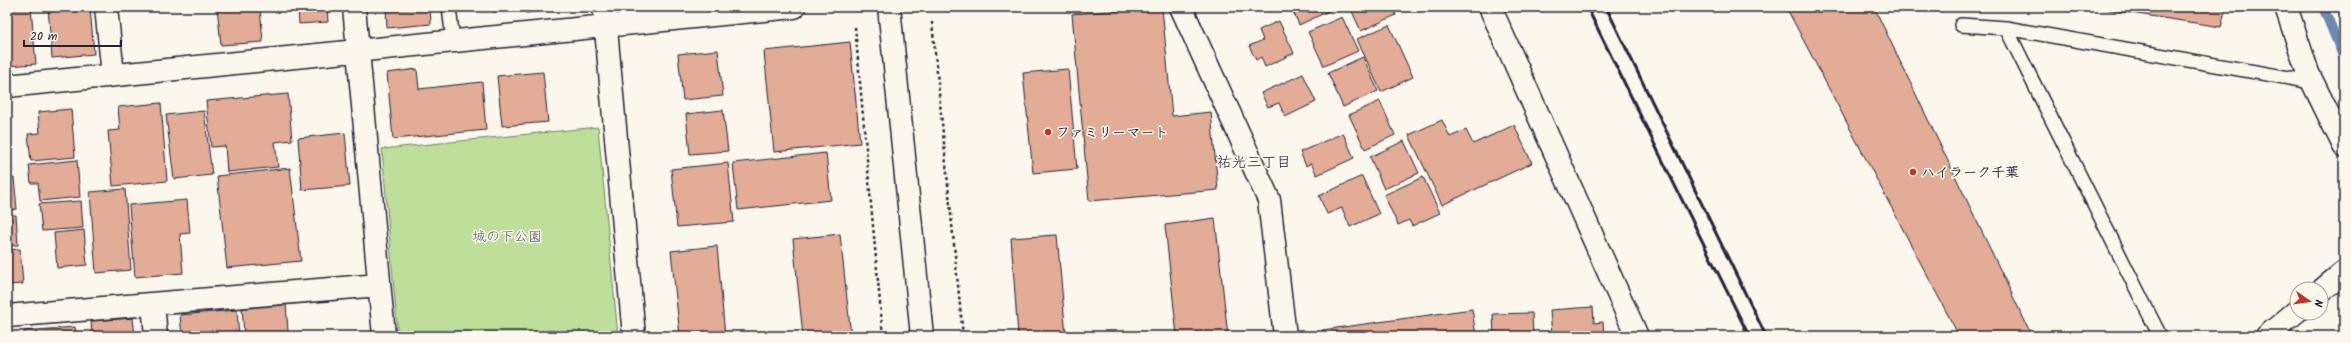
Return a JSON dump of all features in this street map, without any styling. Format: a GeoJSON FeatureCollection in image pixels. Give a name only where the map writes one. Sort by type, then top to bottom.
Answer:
{"type":"FeatureCollection","features":[{"type":"Feature","properties":{"kind":"street"},"geometry":{"type":"LineString","coordinates":[[106,7],[113,75]]}},
{"type":"Feature","properties":{"kind":"street"},"geometry":{"type":"LineString","coordinates":[[354,7],[384,336]]}},
{"type":"Feature","properties":{"kind":"street"},"geometry":{"type":"LineString","coordinates":[[7,86],[452,41],[605,16],[794,7]]}},
{"type":"Feature","properties":{"kind":"street"},"geometry":{"type":"LineString","coordinates":[[889,7],[922,336]]}},
{"type":"Feature","properties":{"kind":"street"},"geometry":{"type":"LineString","coordinates":[[1181,7],[1269,200],[1285,336]]}},
{"type":"Feature","properties":{"kind":"street"},"geometry":{"type":"LineString","coordinates":[[1490,7],[1637,336]]}},
{"type":"Feature","properties":{"kind":"street"},"geometry":{"type":"LineString","coordinates":[[2286,7],[2312,82],[2344,146]]}},
{"type":"Feature","properties":{"kind":"street"},"geometry":{"type":"LineString","coordinates":[[605,16],[634,336]]}},
{"type":"Feature","properties":{"kind":"street"},"geometry":{"type":"LineString","coordinates":[[2329,284],[2344,272]]}},
{"type":"Feature","properties":{"kind":"street"},"geometry":{"type":"LineString","coordinates":[[7,316],[379,285]]}},
{"type":"Feature","properties":{"kind":"street"},"geometry":{"type":"LineString","coordinates":[[153,304],[156,336]]}},
{"type":"Feature","properties":{"kind":"street"},"geometry":{"type":"LineString","coordinates":[[2267,336],[2289,318]]}},
{"type":"Feature","properties":{"kind":"lane"},"geometry":{"type":"LineString","coordinates":[[449,7],[452,41]]}},
{"type":"Feature","properties":{"kind":"lane"},"geometry":{"type":"LineString","coordinates":[[1961,25],[2006,28],[2312,82]]}},
{"type":"Feature","properties":{"kind":"lane"},"geometry":{"type":"LineString","coordinates":[[2006,28],[2160,336]]}},
{"type":"Feature","properties":{"kind":"path"},"geometry":{"type":"LineString","coordinates":[[932,22],[962,336]]}},
{"type":"Feature","properties":{"kind":"path"},"geometry":{"type":"LineString","coordinates":[[856,28],[883,336]]}},
{"type":"Feature","properties":{"kind":"green space","name":"城の下公園"},"geometry":{"type":"Polygon","coordinates":[[[598,127],[618,336],[398,336],[382,149],[598,127]]]}},
{"type":"Feature","properties":{"kind":"building"},"geometry":{"type":"Polygon","coordinates":[[[48,7],[90,7],[94,54],[52,58],[48,7]]]}},
{"type":"Feature","properties":{"kind":"building"},"geometry":{"type":"Polygon","coordinates":[[[217,7],[260,7],[263,42],[221,45],[217,7]]]}},
{"type":"Feature","properties":{"kind":"building"},"geometry":{"type":"Polygon","coordinates":[[[298,7],[327,7],[328,22],[299,24],[298,7]]]}},
{"type":"Feature","properties":{"kind":"building"},"geometry":{"type":"Polygon","coordinates":[[[386,7],[430,7],[431,24],[387,28],[386,7]]]}},
{"type":"Feature","properties":{"kind":"building"},"geometry":{"type":"Polygon","coordinates":[[[492,7],[516,7],[516,10],[493,12],[492,7]]]}},
{"type":"Feature","properties":{"kind":"building"},"geometry":{"type":"Polygon","coordinates":[[[525,7],[580,7],[526,13],[525,7]]]}},
{"type":"Feature","properties":{"kind":"building"},"geometry":{"type":"Polygon","coordinates":[[[1162,7],[1172,116],[1211,112],[1218,190],[1089,201],[1072,14],[1162,7]]]}},
{"type":"Feature","properties":{"kind":"building"},"geometry":{"type":"Polygon","coordinates":[[[1235,7],[1246,7],[1237,11],[1235,7]]]}},
{"type":"Feature","properties":{"kind":"building"},"geometry":{"type":"Polygon","coordinates":[[[1296,7],[1335,8],[1299,25],[1293,11],[1296,7]]]}},
{"type":"Feature","properties":{"kind":"building"},"geometry":{"type":"Polygon","coordinates":[[[1350,7],[1393,7],[1396,15],[1361,31],[1350,7]]]}},
{"type":"Feature","properties":{"kind":"building","name":"ハイラーク千葉"},"geometry":{"type":"Polygon","coordinates":[[[1786,7],[1874,7],[2032,336],[1959,336],[1786,7]]]}},
{"type":"Feature","properties":{"kind":"building"},"geometry":{"type":"Polygon","coordinates":[[[2092,7],[2226,7],[2221,27],[2092,7]]]}},
{"type":"Feature","properties":{"kind":"building"},"geometry":{"type":"Polygon","coordinates":[[[31,8],[36,64],[7,66],[7,10],[31,8]]]}},
{"type":"Feature","properties":{"kind":"building"},"geometry":{"type":"Polygon","coordinates":[[[1342,17],[1358,51],[1324,66],[1308,32],[1342,17]]]}},
{"type":"Feature","properties":{"kind":"building"},"geometry":{"type":"Polygon","coordinates":[[[1279,21],[1294,53],[1265,67],[1261,57],[1256,60],[1249,46],[1263,40],[1259,30],[1279,21]]]}},
{"type":"Feature","properties":{"kind":"building"},"geometry":{"type":"Polygon","coordinates":[[[1389,25],[1413,77],[1381,92],[1357,39],[1389,25]]]}},
{"type":"Feature","properties":{"kind":"building"},"geometry":{"type":"Polygon","coordinates":[[[850,42],[860,143],[774,152],[764,51],[850,42]]]}},
{"type":"Feature","properties":{"kind":"building"},"geometry":{"type":"Polygon","coordinates":[[[718,50],[723,96],[683,100],[678,54],[718,50]]]}},
{"type":"Feature","properties":{"kind":"building"},"geometry":{"type":"Polygon","coordinates":[[[1363,57],[1378,91],[1343,107],[1328,73],[1363,57]]]}},
{"type":"Feature","properties":{"kind":"building"},"geometry":{"type":"Polygon","coordinates":[[[417,69],[419,89],[482,82],[486,130],[393,139],[387,73],[417,69]]]}},
{"type":"Feature","properties":{"kind":"building"},"geometry":{"type":"Polygon","coordinates":[[[1068,69],[1077,169],[1033,173],[1023,73],[1068,69]]]}},
{"type":"Feature","properties":{"kind":"building"},"geometry":{"type":"Polygon","coordinates":[[[543,72],[548,122],[502,126],[497,76],[543,72]]]}},
{"type":"Feature","properties":{"kind":"building"},"geometry":{"type":"Polygon","coordinates":[[[1303,74],[1316,102],[1285,117],[1279,103],[1268,107],[1261,93],[1303,74]]]}},
{"type":"Feature","properties":{"kind":"building"},"geometry":{"type":"Polygon","coordinates":[[[288,94],[292,140],[275,142],[278,167],[227,172],[225,146],[211,147],[206,101],[288,94]]]}},
{"type":"Feature","properties":{"kind":"building"},"geometry":{"type":"Polygon","coordinates":[[[1380,101],[1395,135],[1365,149],[1349,115],[1380,101]]]}},
{"type":"Feature","properties":{"kind":"building"},"geometry":{"type":"Polygon","coordinates":[[[161,103],[167,181],[113,186],[108,131],[120,130],[118,107],[161,103]]]}},
{"type":"Feature","properties":{"kind":"building"},"geometry":{"type":"Polygon","coordinates":[[[71,109],[75,157],[31,161],[28,134],[40,133],[38,112],[71,109]]]}},
{"type":"Feature","properties":{"kind":"building"},"geometry":{"type":"Polygon","coordinates":[[[723,110],[728,151],[690,154],[686,114],[723,110]]]}},
{"type":"Feature","properties":{"kind":"building"},"geometry":{"type":"Polygon","coordinates":[[[204,111],[212,175],[174,179],[166,115],[204,111]]]}},
{"type":"Feature","properties":{"kind":"building"},"geometry":{"type":"Polygon","coordinates":[[[1442,120],[1450,137],[1466,130],[1473,144],[1514,125],[1532,163],[1442,205],[1409,135],[1442,120]]]}},
{"type":"Feature","properties":{"kind":"building"},"geometry":{"type":"Polygon","coordinates":[[[345,133],[350,186],[302,190],[298,138],[345,133]]]}},
{"type":"Feature","properties":{"kind":"building"},"geometry":{"type":"Polygon","coordinates":[[[1343,133],[1354,158],[1317,175],[1311,163],[1306,166],[1300,152],[1343,133]]]}},
{"type":"Feature","properties":{"kind":"building"},"geometry":{"type":"Polygon","coordinates":[[[1404,141],[1419,173],[1384,189],[1370,157],[1404,141]]]}},
{"type":"Feature","properties":{"kind":"building"},"geometry":{"type":"Polygon","coordinates":[[[7,145],[10,145],[12,172],[7,173],[7,145]]]}},
{"type":"Feature","properties":{"kind":"building"},"geometry":{"type":"Polygon","coordinates":[[[826,153],[831,200],[738,210],[733,163],[826,153]]]}},
{"type":"Feature","properties":{"kind":"building"},"geometry":{"type":"Polygon","coordinates":[[[77,160],[80,197],[40,201],[38,183],[31,183],[29,165],[77,160]]]}},
{"type":"Feature","properties":{"kind":"building"},"geometry":{"type":"Polygon","coordinates":[[[728,163],[734,222],[677,227],[671,169],[728,163]]]}},
{"type":"Feature","properties":{"kind":"building"},"geometry":{"type":"Polygon","coordinates":[[[290,168],[301,261],[227,268],[217,176],[290,168]]]}},
{"type":"Feature","properties":{"kind":"building"},"geometry":{"type":"Polygon","coordinates":[[[1362,176],[1379,214],[1350,227],[1342,208],[1327,214],[1319,196],[1362,176]]]}},
{"type":"Feature","properties":{"kind":"building"},"geometry":{"type":"Polygon","coordinates":[[[1423,177],[1440,213],[1412,226],[1409,220],[1398,225],[1384,195],[1423,177]]]}},
{"type":"Feature","properties":{"kind":"building"},"geometry":{"type":"Polygon","coordinates":[[[14,178],[17,209],[7,210],[7,179],[14,178]]]}},
{"type":"Feature","properties":{"kind":"building"},"geometry":{"type":"Polygon","coordinates":[[[125,189],[131,270],[96,273],[90,192],[125,189]]]}},
{"type":"Feature","properties":{"kind":"building"},"geometry":{"type":"Polygon","coordinates":[[[187,200],[190,233],[180,234],[183,273],[135,277],[129,205],[187,200]]]}},
{"type":"Feature","properties":{"kind":"building"},"geometry":{"type":"Polygon","coordinates":[[[81,201],[83,228],[42,231],[39,204],[81,201]]]}},
{"type":"Feature","properties":{"kind":"building"},"geometry":{"type":"Polygon","coordinates":[[[7,215],[16,215],[18,245],[7,246],[7,215]]]}},
{"type":"Feature","properties":{"kind":"building"},"geometry":{"type":"Polygon","coordinates":[[[1215,218],[1228,336],[1177,336],[1165,225],[1215,218]]]}},
{"type":"Feature","properties":{"kind":"building"},"geometry":{"type":"Polygon","coordinates":[[[84,230],[87,265],[57,268],[54,233],[84,230]]]}},
{"type":"Feature","properties":{"kind":"building"},"geometry":{"type":"Polygon","coordinates":[[[840,234],[851,336],[803,336],[793,239],[840,234]]]}},
{"type":"Feature","properties":{"kind":"building"},"geometry":{"type":"Polygon","coordinates":[[[1057,235],[1066,336],[1018,336],[1011,238],[1057,235]]]}},
{"type":"Feature","properties":{"kind":"building"},"geometry":{"type":"Polygon","coordinates":[[[717,246],[725,336],[680,336],[671,251],[717,246]]]}},
{"type":"Feature","properties":{"kind":"building"},"geometry":{"type":"Polygon","coordinates":[[[20,249],[23,284],[7,285],[7,250],[20,249]]]}},
{"type":"Feature","properties":{"kind":"building"},"geometry":{"type":"Polygon","coordinates":[[[286,303],[288,332],[244,335],[242,306],[286,303]]]}},
{"type":"Feature","properties":{"kind":"building"},"geometry":{"type":"Polygon","coordinates":[[[1593,307],[1594,323],[1603,322],[1604,336],[1552,336],[1550,310],[1593,307]]]}},
{"type":"Feature","properties":{"kind":"building"},"geometry":{"type":"Polygon","coordinates":[[[1472,309],[1476,336],[1323,336],[1322,330],[1472,309]]]}},
{"type":"Feature","properties":{"kind":"building"},"geometry":{"type":"Polygon","coordinates":[[[237,310],[239,336],[182,336],[180,315],[237,310]]]}},
{"type":"Feature","properties":{"kind":"building"},"geometry":{"type":"Polygon","coordinates":[[[1532,313],[1533,336],[1494,336],[1493,314],[1532,313]]]}},
{"type":"Feature","properties":{"kind":"building"},"geometry":{"type":"Polygon","coordinates":[[[133,318],[135,336],[92,336],[91,321],[133,318]]]}},
{"type":"Feature","properties":{"kind":"building"},"geometry":{"type":"Polygon","coordinates":[[[75,327],[76,336],[24,336],[24,331],[75,327]]]}},
{"type":"Feature","properties":{"kind":"waterway"},"geometry":{"type":"LineString","coordinates":[[2323,7],[2344,58]]}},
{"type":"Feature","properties":{"kind":"railway"},"geometry":{"type":"LineString","coordinates":[[1587,7],[1749,336]]}},
{"type":"Feature","properties":{"kind":"railway"},"geometry":{"type":"LineString","coordinates":[[1606,7],[1766,336]]}},
{"type":"Feature","properties":{"kind":"place","name":"ファミリーマート"},"geometry":{"type":"Point","coordinates":[1048,132]}},
{"type":"Feature","properties":{"kind":"place","name":"ハイラーク千葉"},"geometry":{"type":"Point","coordinates":[1913,172]}},
{"type":"Feature","properties":{"kind":"district","name":"祐光三丁目"},"geometry":{"type":"Point","coordinates":[1254,162]}}]}
